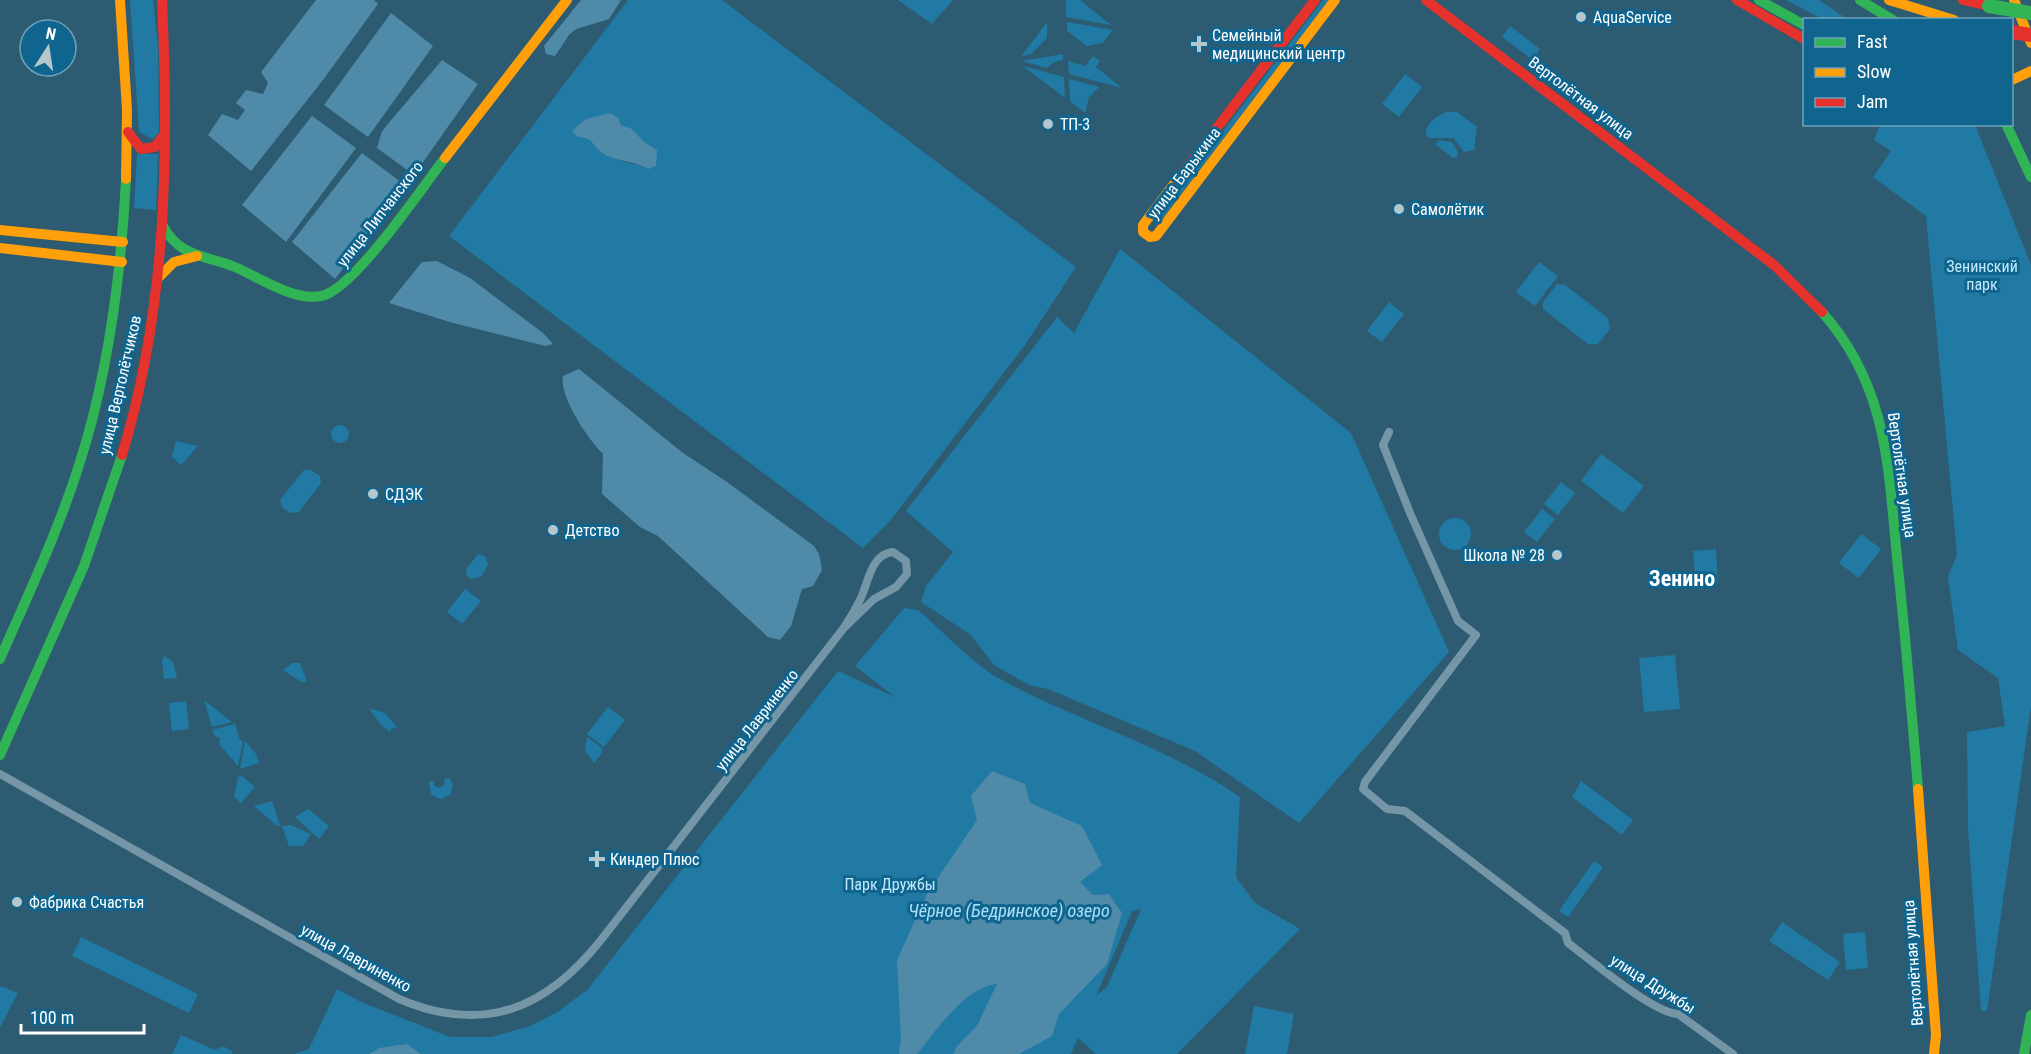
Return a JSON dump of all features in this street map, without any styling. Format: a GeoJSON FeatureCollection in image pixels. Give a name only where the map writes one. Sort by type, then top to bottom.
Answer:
{"type":"FeatureCollection","features":[{"type":"Feature","properties":{"kind":"main road","name":"улица Вертолётчиков"},"geometry":{"type":"LineString","coordinates":[[0,659],[51,543],[87,437],[122,262],[128,132],[127,62],[120,0]]}},
{"type":"Feature","properties":{"kind":"main road","name":"улица Вертолётчиков"},"geometry":{"type":"LineString","coordinates":[[0,755],[75,590],[124,450],[143,372],[159,277],[162,226],[166,76],[162,0]]}},
{"type":"Feature","properties":{"kind":"main road","name":"улица Липчанского"},"geometry":{"type":"LineString","coordinates":[[162,226],[176,245],[198,256],[225,263],[300,295],[321,296],[334,291],[359,269],[567,0]]}},
{"type":"Feature","properties":{"kind":"main road","name":"улица Барыкина"},"geometry":{"type":"LineString","coordinates":[[1315,0],[1143,225],[1143,232],[1150,237],[1156,236],[1335,0]]}},
{"type":"Feature","properties":{"kind":"main road","name":"Вертолётная улица"},"geometry":{"type":"LineString","coordinates":[[1426,0],[1774,266],[1820,309],[1838,331],[1861,368],[1881,427],[1900,588],[1936,1035],[1934,1054]]}},
{"type":"Feature","properties":{"kind":"main road"},"geometry":{"type":"LineString","coordinates":[[1737,0],[1803,38]]}},
{"type":"Feature","properties":{"kind":"main road"},"geometry":{"type":"LineString","coordinates":[[1760,0],[1803,25]]}},
{"type":"Feature","properties":{"kind":"main road"},"geometry":{"type":"LineString","coordinates":[[1860,0],[1890,18]]}},
{"type":"Feature","properties":{"kind":"main road"},"geometry":{"type":"LineString","coordinates":[[1890,0],[1948,18]]}},
{"type":"Feature","properties":{"kind":"main road"},"geometry":{"type":"LineString","coordinates":[[1963,0],[2031,13]]}},
{"type":"Feature","properties":{"kind":"main road"},"geometry":{"type":"LineString","coordinates":[[2014,0],[2031,43]]}},
{"type":"Feature","properties":{"kind":"main road"},"geometry":{"type":"LineString","coordinates":[[2013,32],[2031,35]]}},
{"type":"Feature","properties":{"kind":"main road"},"geometry":{"type":"LineString","coordinates":[[2013,78],[2031,71]]}},
{"type":"Feature","properties":{"kind":"main road"},"geometry":{"type":"LineString","coordinates":[[2007,126],[2031,177]]}},
{"type":"Feature","properties":{"kind":"main road"},"geometry":{"type":"LineString","coordinates":[[128,132],[141,149],[152,149],[159,145],[165,132]]}},
{"type":"Feature","properties":{"kind":"main road"},"geometry":{"type":"LineString","coordinates":[[0,230],[123,242]]}},
{"type":"Feature","properties":{"kind":"main road"},"geometry":{"type":"LineString","coordinates":[[0,248],[122,262]]}},
{"type":"Feature","properties":{"kind":"main road"},"geometry":{"type":"LineString","coordinates":[[159,277],[174,262],[198,256]]}},
{"type":"Feature","properties":{"kind":"main road"},"geometry":{"type":"LineString","coordinates":[[2024,1054],[2031,1016]]}},
{"type":"Feature","properties":{"kind":"street","name":"улица Дружбы"},"geometry":{"type":"LineString","coordinates":[[1389,432],[1383,445],[1410,513],[1458,621],[1476,635],[1365,782],[1363,789],[1387,808],[1405,811],[1565,933],[1568,943],[1635,992],[1669,1014],[1678,1014],[1732,1054]]}},
{"type":"Feature","properties":{"kind":"street"},"geometry":{"type":"LineString","coordinates":[[893,552],[906,561],[908,571],[896,587],[874,599],[843,629],[861,600],[866,577],[883,555],[893,552]]}},
{"type":"Feature","properties":{"kind":"street","name":"улица Лавриненко"},"geometry":{"type":"LineString","coordinates":[[0,767],[3,775],[393,996],[448,1014],[500,1013],[529,1003],[549,992],[588,956],[843,629]]}},
{"type":"Feature","properties":{"kind":"green space"},"geometry":{"type":"Polygon","coordinates":[[[130,0],[153,0],[158,45],[159,132],[153,139],[139,132],[130,0]]]}},
{"type":"Feature","properties":{"kind":"green space"},"geometry":{"type":"Polygon","coordinates":[[[628,0],[722,0],[1076,267],[1025,345],[890,521],[863,548],[449,236],[628,0]],[[617,118],[586,119],[587,137],[610,156],[648,169],[657,150],[621,125],[617,118]]]}},
{"type":"Feature","properties":{"kind":"green space"},"geometry":{"type":"Polygon","coordinates":[[[898,0],[953,0],[932,24],[898,0]]]}},
{"type":"Feature","properties":{"kind":"green space"},"geometry":{"type":"Polygon","coordinates":[[[1066,0],[1080,0],[1111,25],[1066,17],[1066,0]]]}},
{"type":"Feature","properties":{"kind":"green space"},"geometry":{"type":"Polygon","coordinates":[[[1323,0],[1329,0],[1158,224],[1154,221],[1323,0]]]}},
{"type":"Feature","properties":{"kind":"green space"},"geometry":{"type":"Polygon","coordinates":[[[1786,0],[1819,0],[1846,18],[1820,18],[1786,0]]]}},
{"type":"Feature","properties":{"kind":"green space"},"geometry":{"type":"Polygon","coordinates":[[[1047,22],[1047,38],[1031,54],[1021,57],[1047,22]]]}},
{"type":"Feature","properties":{"kind":"green space"},"geometry":{"type":"Polygon","coordinates":[[[1067,22],[1113,30],[1103,43],[1087,46],[1067,31],[1067,22]]]}},
{"type":"Feature","properties":{"kind":"green space"},"geometry":{"type":"Polygon","coordinates":[[[1510,26],[1540,49],[1533,60],[1502,37],[1510,26]]]}},
{"type":"Feature","properties":{"kind":"green space"},"geometry":{"type":"Polygon","coordinates":[[[1063,54],[1063,60],[1054,62],[1047,68],[1022,61],[1063,54]]]}},
{"type":"Feature","properties":{"kind":"green space"},"geometry":{"type":"Polygon","coordinates":[[[1093,56],[1100,61],[1096,67],[1122,88],[1069,74],[1068,61],[1085,66],[1093,56]]]}},
{"type":"Feature","properties":{"kind":"green space"},"geometry":{"type":"Polygon","coordinates":[[[1023,66],[1064,77],[1065,98],[1023,66]]]}},
{"type":"Feature","properties":{"kind":"green space"},"geometry":{"type":"Polygon","coordinates":[[[1405,74],[1422,87],[1399,117],[1382,104],[1405,74]]]}},
{"type":"Feature","properties":{"kind":"green space"},"geometry":{"type":"Polygon","coordinates":[[[1069,79],[1099,87],[1089,97],[1085,113],[1070,101],[1069,79]]]}},
{"type":"Feature","properties":{"kind":"green space"},"geometry":{"type":"Polygon","coordinates":[[[1457,112],[1477,127],[1474,150],[1464,152],[1454,138],[1428,138],[1427,127],[1439,115],[1457,112]]]}},
{"type":"Feature","properties":{"kind":"green space","name":"Зенинский парк"},"geometry":{"type":"Polygon","coordinates":[[[1880,126],[1975,126],[2031,265],[2031,707],[1987,1011],[1981,1011],[1968,828],[1967,732],[2005,726],[1998,678],[1958,650],[1948,577],[1957,555],[1926,216],[1873,177],[1891,151],[1874,140],[1880,126]]]}},
{"type":"Feature","properties":{"kind":"green space"},"geometry":{"type":"Polygon","coordinates":[[[1439,140],[1452,142],[1458,152],[1457,157],[1453,158],[1435,144],[1439,140]]]}},
{"type":"Feature","properties":{"kind":"green space"},"geometry":{"type":"Polygon","coordinates":[[[137,154],[158,154],[156,210],[134,208],[137,154]]]}},
{"type":"Feature","properties":{"kind":"green space"},"geometry":{"type":"Polygon","coordinates":[[[1120,249],[1351,433],[1449,652],[1299,823],[1195,751],[1048,689],[1029,685],[994,665],[971,635],[921,602],[926,586],[953,552],[906,511],[1057,317],[1074,333],[1120,249]]]}},
{"type":"Feature","properties":{"kind":"green space"},"geometry":{"type":"Polygon","coordinates":[[[1539,262],[1558,276],[1535,306],[1516,292],[1539,262]]]}},
{"type":"Feature","properties":{"kind":"green space"},"geometry":{"type":"Polygon","coordinates":[[[1557,284],[1565,285],[1608,318],[1610,329],[1598,344],[1588,344],[1543,309],[1543,302],[1557,284]]]}},
{"type":"Feature","properties":{"kind":"green space"},"geometry":{"type":"Polygon","coordinates":[[[1389,302],[1404,314],[1382,342],[1367,331],[1389,302]]]}},
{"type":"Feature","properties":{"kind":"green space"},"geometry":{"type":"Polygon","coordinates":[[[336,425],[344,425],[349,430],[347,441],[336,443],[331,438],[331,430],[336,425]]]}},
{"type":"Feature","properties":{"kind":"green space"},"geometry":{"type":"Polygon","coordinates":[[[176,441],[198,446],[181,465],[172,457],[176,441]]]}},
{"type":"Feature","properties":{"kind":"green space"},"geometry":{"type":"Polygon","coordinates":[[[1601,454],[1644,486],[1623,513],[1581,481],[1601,454]]]}},
{"type":"Feature","properties":{"kind":"green space"},"geometry":{"type":"Polygon","coordinates":[[[304,470],[311,470],[320,476],[321,483],[299,512],[290,513],[282,507],[280,500],[304,470]]]}},
{"type":"Feature","properties":{"kind":"green space"},"geometry":{"type":"Polygon","coordinates":[[[1561,482],[1575,493],[1558,515],[1544,504],[1561,482]]]}},
{"type":"Feature","properties":{"kind":"green space"},"geometry":{"type":"Polygon","coordinates":[[[1542,509],[1555,519],[1537,542],[1524,532],[1542,509]]]}},
{"type":"Feature","properties":{"kind":"green space"},"geometry":{"type":"Polygon","coordinates":[[[1455,518],[1466,523],[1471,534],[1466,545],[1455,550],[1444,545],[1439,534],[1444,523],[1455,518]]]}},
{"type":"Feature","properties":{"kind":"green space"},"geometry":{"type":"Polygon","coordinates":[[[1861,534],[1881,549],[1859,578],[1839,563],[1861,534]]]}},
{"type":"Feature","properties":{"kind":"green space"},"geometry":{"type":"Polygon","coordinates":[[[1716,549],[1718,584],[1696,586],[1693,551],[1716,549]]]}},
{"type":"Feature","properties":{"kind":"green space"},"geometry":{"type":"Polygon","coordinates":[[[478,554],[486,557],[488,564],[482,576],[472,579],[467,576],[466,569],[478,554]]]}},
{"type":"Feature","properties":{"kind":"green space"},"geometry":{"type":"Polygon","coordinates":[[[465,589],[481,601],[462,624],[447,612],[465,589]]]}},
{"type":"Feature","properties":{"kind":"green space","name":"Парк Дружбы"},"geometry":{"type":"Polygon","coordinates":[[[904,608],[918,610],[968,656],[998,678],[1211,778],[1240,797],[1236,877],[1255,903],[1300,929],[1177,1054],[1096,1054],[1078,1038],[1071,1054],[294,1054],[309,1049],[337,989],[361,1002],[450,1037],[491,1037],[530,1026],[559,1011],[588,989],[838,671],[895,697],[855,666],[904,608]],[[1141,909],[1132,911],[1096,996],[1107,987],[1141,909]]]}},
{"type":"Feature","properties":{"kind":"green space"},"geometry":{"type":"Polygon","coordinates":[[[1675,655],[1680,709],[1644,712],[1639,658],[1675,655]]]}},
{"type":"Feature","properties":{"kind":"green space"},"geometry":{"type":"Polygon","coordinates":[[[165,656],[173,662],[177,678],[164,679],[162,660],[165,656]]]}},
{"type":"Feature","properties":{"kind":"green space"},"geometry":{"type":"Polygon","coordinates":[[[292,663],[300,663],[307,682],[302,682],[283,670],[292,663]]]}},
{"type":"Feature","properties":{"kind":"green space"},"geometry":{"type":"Polygon","coordinates":[[[204,700],[232,722],[212,727],[204,700]]]}},
{"type":"Feature","properties":{"kind":"green space"},"geometry":{"type":"Polygon","coordinates":[[[186,701],[189,729],[172,731],[169,703],[186,701]]]}},
{"type":"Feature","properties":{"kind":"green space"},"geometry":{"type":"Polygon","coordinates":[[[608,707],[625,720],[604,747],[587,734],[608,707]]]}},
{"type":"Feature","properties":{"kind":"green space"},"geometry":{"type":"Polygon","coordinates":[[[369,708],[385,713],[397,727],[392,728],[390,732],[380,724],[369,708]]]}},
{"type":"Feature","properties":{"kind":"green space"},"geometry":{"type":"Polygon","coordinates":[[[235,724],[240,740],[243,741],[238,766],[219,744],[220,738],[214,735],[212,730],[235,724]]]}},
{"type":"Feature","properties":{"kind":"green space"},"geometry":{"type":"Polygon","coordinates":[[[587,737],[602,748],[602,753],[594,763],[585,751],[587,737]]]}},
{"type":"Feature","properties":{"kind":"green space"},"geometry":{"type":"Polygon","coordinates":[[[245,741],[256,754],[259,763],[240,769],[245,741]]]}},
{"type":"Feature","properties":{"kind":"green space"},"geometry":{"type":"Polygon","coordinates":[[[242,776],[255,787],[241,803],[234,797],[238,777],[242,776]]]}},
{"type":"Feature","properties":{"kind":"green space"},"geometry":{"type":"Polygon","coordinates":[[[450,778],[453,785],[450,795],[440,799],[431,794],[429,781],[434,781],[434,786],[440,788],[445,784],[444,779],[450,778]]]}},
{"type":"Feature","properties":{"kind":"green space"},"geometry":{"type":"Polygon","coordinates":[[[1581,781],[1633,820],[1622,835],[1572,797],[1581,781]]]}},
{"type":"Feature","properties":{"kind":"green space"},"geometry":{"type":"Polygon","coordinates":[[[272,801],[280,825],[277,826],[254,806],[272,801]]]}},
{"type":"Feature","properties":{"kind":"green space"},"geometry":{"type":"Polygon","coordinates":[[[308,809],[329,826],[319,839],[295,817],[308,809]]]}},
{"type":"Feature","properties":{"kind":"green space"},"geometry":{"type":"Polygon","coordinates":[[[291,825],[311,834],[303,846],[289,846],[282,826],[291,825]]]}},
{"type":"Feature","properties":{"kind":"green space"},"geometry":{"type":"Polygon","coordinates":[[[1594,861],[1603,867],[1568,917],[1559,911],[1594,861]]]}},
{"type":"Feature","properties":{"kind":"green space"},"geometry":{"type":"Polygon","coordinates":[[[1782,922],[1840,962],[1828,980],[1769,941],[1782,922]]]}},
{"type":"Feature","properties":{"kind":"green space"},"geometry":{"type":"Polygon","coordinates":[[[1865,932],[1868,968],[1846,970],[1843,934],[1865,932]]]}},
{"type":"Feature","properties":{"kind":"green space"},"geometry":{"type":"Polygon","coordinates":[[[81,937],[198,994],[189,1013],[72,956],[81,937]]]}},
{"type":"Feature","properties":{"kind":"green space"},"geometry":{"type":"Polygon","coordinates":[[[0,986],[18,993],[0,1028],[0,986]]]}},
{"type":"Feature","properties":{"kind":"green space"},"geometry":{"type":"Polygon","coordinates":[[[1254,1006],[1294,1014],[1287,1054],[1245,1054],[1254,1006]]]}},
{"type":"Feature","properties":{"kind":"green space"},"geometry":{"type":"Polygon","coordinates":[[[181,1035],[215,1050],[223,1046],[232,1051],[232,1054],[172,1054],[181,1035]]]}},
{"type":"Feature","properties":{"kind":"water"},"geometry":{"type":"Polygon","coordinates":[[[316,0],[374,0],[378,4],[323,80],[251,171],[208,135],[222,114],[238,120],[245,110],[236,103],[246,90],[263,94],[268,83],[261,72],[316,0]]]}},
{"type":"Feature","properties":{"kind":"water"},"geometry":{"type":"Polygon","coordinates":[[[581,0],[621,0],[609,19],[576,29],[569,35],[555,56],[546,54],[544,46],[581,0]]]}},
{"type":"Feature","properties":{"kind":"water"},"geometry":{"type":"Polygon","coordinates":[[[391,13],[433,46],[368,137],[324,105],[391,13]]]}},
{"type":"Feature","properties":{"kind":"water"},"geometry":{"type":"Polygon","coordinates":[[[442,60],[478,84],[414,175],[377,148],[382,131],[442,60]]]}},
{"type":"Feature","properties":{"kind":"water"},"geometry":{"type":"Polygon","coordinates":[[[610,113],[618,118],[621,125],[632,129],[643,141],[657,150],[656,166],[648,169],[638,164],[611,158],[602,153],[591,141],[578,137],[572,131],[586,119],[610,113]]]}},
{"type":"Feature","properties":{"kind":"water"},"geometry":{"type":"Polygon","coordinates":[[[312,116],[356,148],[286,242],[242,205],[312,116]]]}},
{"type":"Feature","properties":{"kind":"water"},"geometry":{"type":"Polygon","coordinates":[[[362,153],[405,185],[335,279],[292,242],[362,153]]]}},
{"type":"Feature","properties":{"kind":"water"},"geometry":{"type":"Polygon","coordinates":[[[437,261],[470,278],[543,333],[553,344],[545,346],[453,323],[389,303],[422,262],[437,261]]]}},
{"type":"Feature","properties":{"kind":"water"},"geometry":{"type":"Polygon","coordinates":[[[579,369],[683,453],[727,482],[814,546],[819,554],[822,570],[813,586],[802,589],[791,626],[780,640],[768,637],[658,536],[640,527],[602,494],[603,454],[576,417],[565,395],[563,385],[563,376],[579,369]]]}},
{"type":"Feature","properties":{"kind":"water","name":"Чёрное (Бедринское) озеро"},"geometry":{"type":"Polygon","coordinates":[[[992,771],[1025,784],[1030,803],[1082,826],[1102,865],[1080,882],[1093,895],[1109,894],[1122,913],[1107,964],[1059,1014],[1052,1036],[1019,1054],[953,1054],[957,1046],[977,1026],[997,984],[985,987],[963,1001],[917,1054],[899,1054],[901,1038],[897,960],[927,894],[977,820],[971,796],[992,771]]]}},
{"type":"Feature","properties":{"kind":"water"},"geometry":{"type":"Polygon","coordinates":[[[407,1044],[421,1054],[369,1054],[379,1048],[407,1044]]]}},
{"type":"Feature","properties":{"kind":"traffic: fast"},"geometry":{"type":"LineString","coordinates":[[1759,0],[1803,24]]}},
{"type":"Feature","properties":{"kind":"traffic: fast"},"geometry":{"type":"LineString","coordinates":[[1860,0],[1890,18]]}},
{"type":"Feature","properties":{"kind":"traffic: fast"},"geometry":{"type":"LineString","coordinates":[[1989,6],[2031,13]]}},
{"type":"Feature","properties":{"kind":"traffic: fast"},"geometry":{"type":"LineString","coordinates":[[2007,126],[2031,177]]}},
{"type":"Feature","properties":{"kind":"traffic: fast"},"geometry":{"type":"LineString","coordinates":[[163,226],[177,244],[195,254],[235,267],[288,292],[310,297],[321,296],[335,290],[368,258],[405,213],[445,158]]}},
{"type":"Feature","properties":{"kind":"traffic: fast"},"geometry":{"type":"LineString","coordinates":[[0,659],[62,515],[89,430],[112,324],[121,251],[126,179]]}},
{"type":"Feature","properties":{"kind":"traffic: fast"},"geometry":{"type":"LineString","coordinates":[[1822,312],[1844,341],[1861,371],[1882,433],[1891,498],[1918,789]]}},
{"type":"Feature","properties":{"kind":"traffic: fast"},"geometry":{"type":"LineString","coordinates":[[0,755],[84,566],[122,455]]}},
{"type":"Feature","properties":{"kind":"traffic: fast"},"geometry":{"type":"LineString","coordinates":[[2024,1054],[2031,1015]]}},
{"type":"Feature","properties":{"kind":"traffic: slow"},"geometry":{"type":"LineString","coordinates":[[120,0],[127,110],[126,179]]}},
{"type":"Feature","properties":{"kind":"traffic: slow"},"geometry":{"type":"LineString","coordinates":[[445,158],[567,0]]}},
{"type":"Feature","properties":{"kind":"traffic: slow"},"geometry":{"type":"LineString","coordinates":[[1177,180],[1143,225],[1143,232],[1150,237],[1156,236],[1335,0]]}},
{"type":"Feature","properties":{"kind":"traffic: slow"},"geometry":{"type":"LineString","coordinates":[[1889,0],[1948,18]]}},
{"type":"Feature","properties":{"kind":"traffic: slow"},"geometry":{"type":"LineString","coordinates":[[2014,0],[2031,43]]}},
{"type":"Feature","properties":{"kind":"traffic: slow"},"geometry":{"type":"LineString","coordinates":[[2013,80],[2031,71]]}},
{"type":"Feature","properties":{"kind":"traffic: slow"},"geometry":{"type":"LineString","coordinates":[[0,230],[123,242]]}},
{"type":"Feature","properties":{"kind":"traffic: slow"},"geometry":{"type":"LineString","coordinates":[[0,248],[122,262]]}},
{"type":"Feature","properties":{"kind":"traffic: slow"},"geometry":{"type":"LineString","coordinates":[[159,277],[174,262],[197,256]]}},
{"type":"Feature","properties":{"kind":"traffic: slow"},"geometry":{"type":"LineString","coordinates":[[1918,789],[1936,1035],[1934,1054]]}},
{"type":"Feature","properties":{"kind":"traffic: jam"},"geometry":{"type":"LineString","coordinates":[[122,455],[137,399],[148,343],[162,229],[165,115],[162,0]]}},
{"type":"Feature","properties":{"kind":"traffic: jam"},"geometry":{"type":"LineString","coordinates":[[1177,180],[1315,0]]}},
{"type":"Feature","properties":{"kind":"traffic: jam"},"geometry":{"type":"LineString","coordinates":[[1426,0],[1774,265],[1822,312]]}},
{"type":"Feature","properties":{"kind":"traffic: jam"},"geometry":{"type":"LineString","coordinates":[[1737,0],[1803,38]]}},
{"type":"Feature","properties":{"kind":"traffic: jam"},"geometry":{"type":"LineString","coordinates":[[1963,0],[1989,6]]}},
{"type":"Feature","properties":{"kind":"traffic: jam"},"geometry":{"type":"LineString","coordinates":[[2013,32],[2031,35]]}},
{"type":"Feature","properties":{"kind":"traffic: jam"},"geometry":{"type":"LineString","coordinates":[[128,132],[141,149],[155,147],[163,136]]}},
{"type":"Feature","properties":{"kind":"place","name":"AquaService"},"geometry":{"type":"Point","coordinates":[1581,17]}},
{"type":"Feature","properties":{"kind":"place","name":"Семейный медицинский центр"},"geometry":{"type":"Point","coordinates":[1199,44]}},
{"type":"Feature","properties":{"kind":"place","name":"ТП-3"},"geometry":{"type":"Point","coordinates":[1048,124]}},
{"type":"Feature","properties":{"kind":"place","name":"Самолётик"},"geometry":{"type":"Point","coordinates":[1399,209]}},
{"type":"Feature","properties":{"kind":"place","name":"СДЭК"},"geometry":{"type":"Point","coordinates":[373,494]}},
{"type":"Feature","properties":{"kind":"place","name":"Детство"},"geometry":{"type":"Point","coordinates":[553,530]}},
{"type":"Feature","properties":{"kind":"place","name":"Школа № 28"},"geometry":{"type":"Point","coordinates":[1557,555]}},
{"type":"Feature","properties":{"kind":"place","name":"Киндер Плюс"},"geometry":{"type":"Point","coordinates":[597,859]}},
{"type":"Feature","properties":{"kind":"place","name":"Фабрика Счастья"},"geometry":{"type":"Point","coordinates":[17,902]}},
{"type":"Feature","properties":{"kind":"district","name":"Зенино"},"geometry":{"type":"Point","coordinates":[1682,578]}}]}
